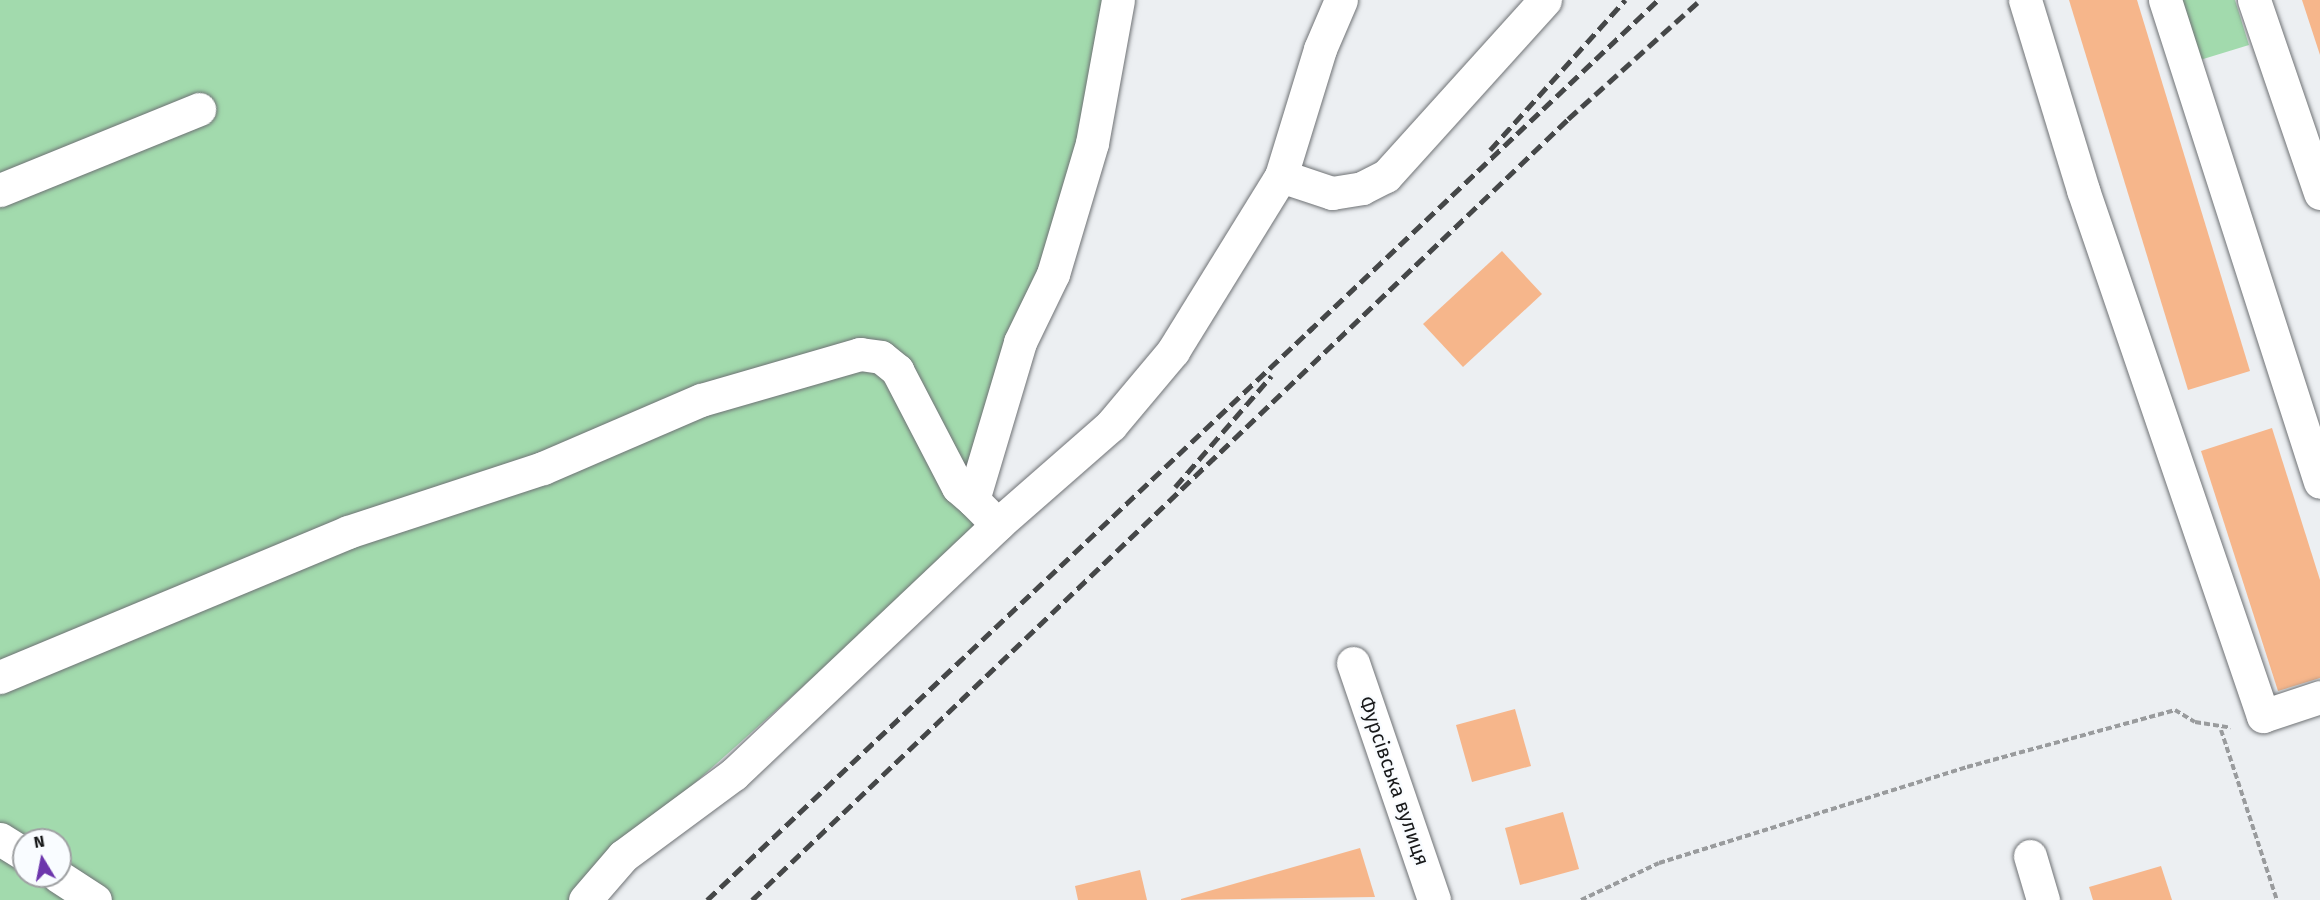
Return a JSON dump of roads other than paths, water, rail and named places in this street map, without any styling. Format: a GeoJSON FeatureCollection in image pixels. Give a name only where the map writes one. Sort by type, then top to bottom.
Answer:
{"type":"FeatureCollection","features":[{"type":"Feature","properties":{"kind":"street"},"geometry":{"type":"LineString","coordinates":[[973,500],[1020,342],[1053,274],[1092,143],[1118,0]]}},
{"type":"Feature","properties":{"kind":"street"},"geometry":{"type":"LineString","coordinates":[[585,900],[623,856],[734,774],[998,524],[1112,425],[1173,351],[1281,176],[1320,49],[1341,0]]}},
{"type":"Feature","properties":{"kind":"street"},"geometry":{"type":"LineString","coordinates":[[1281,176],[1332,193],[1362,188],[1386,176],[1545,0]]}},
{"type":"Feature","properties":{"kind":"street"},"geometry":{"type":"LineString","coordinates":[[2025,0],[2083,190],[2263,716],[2320,697]]}},
{"type":"Feature","properties":{"kind":"street"},"geometry":{"type":"LineString","coordinates":[[2165,0],[2320,482]]}},
{"type":"Feature","properties":{"kind":"street"},"geometry":{"type":"LineString","coordinates":[[2254,0],[2320,193]]}},
{"type":"Feature","properties":{"kind":"street"},"geometry":{"type":"LineString","coordinates":[[0,190],[199,109]]}},
{"type":"Feature","properties":{"kind":"street"},"geometry":{"type":"LineString","coordinates":[[0,677],[348,532],[543,468],[701,400],[860,354],[881,357],[897,370],[958,487],[998,524]]}},
{"type":"Feature","properties":{"kind":"street","name":"Фурсівська вулиця"},"geometry":{"type":"LineString","coordinates":[[1353,663],[1434,900]]}},
{"type":"Feature","properties":{"kind":"street"},"geometry":{"type":"LineString","coordinates":[[2030,856],[2043,900]]}},
{"type":"Feature","properties":{"kind":"street"},"geometry":{"type":"LineString","coordinates":[[72,885],[95,900]]}},
{"type":"Feature","properties":{"kind":"railway"},"geometry":{"type":"LineString","coordinates":[[1490,150],[1625,0]]}},
{"type":"Feature","properties":{"kind":"railway"},"geometry":{"type":"LineString","coordinates":[[1308,332],[1658,0]]}},
{"type":"Feature","properties":{"kind":"railway"},"geometry":{"type":"LineString","coordinates":[[752,900],[1568,119],[1700,0]]}},
{"type":"Feature","properties":{"kind":"railway"},"geometry":{"type":"LineString","coordinates":[[707,900],[1312,328]]}},
{"type":"Feature","properties":{"kind":"railway"},"geometry":{"type":"LineString","coordinates":[[1175,487],[1271,376]]}}]}
